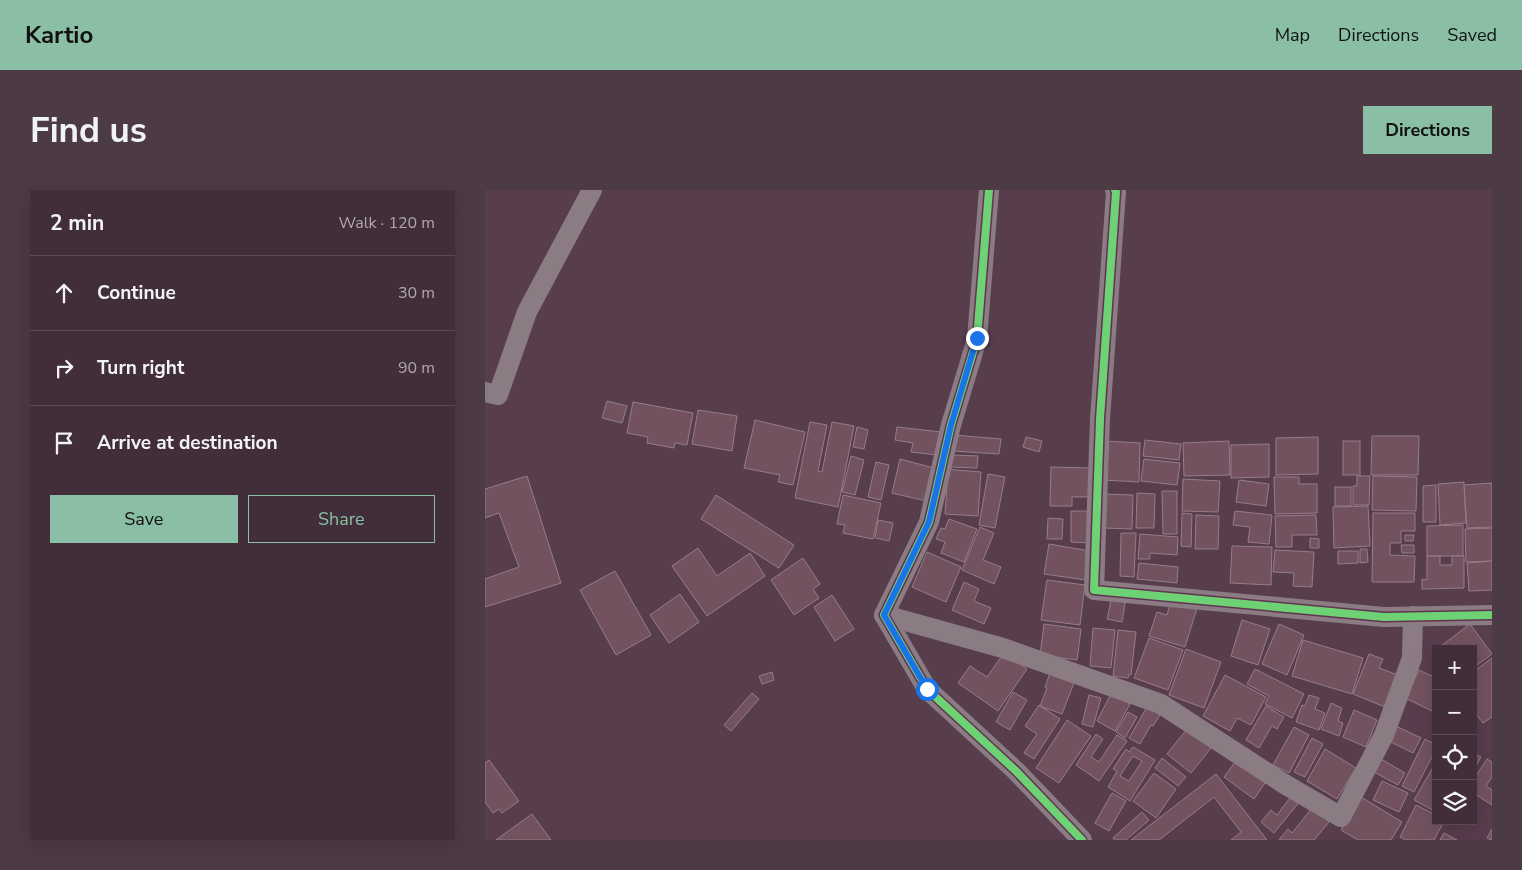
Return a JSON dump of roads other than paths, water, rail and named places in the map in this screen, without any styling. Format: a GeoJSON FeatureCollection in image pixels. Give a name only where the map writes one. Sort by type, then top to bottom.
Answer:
{"type":"FeatureCollection","features":[{"type":"Feature","properties":{"kind":"street"},"geometry":{"type":"LineString","coordinates":[[485,392],[498,395],[527,312],[591,190]]}},
{"type":"Feature","properties":{"kind":"street"},"geometry":{"type":"LineString","coordinates":[[884,615],[929,522],[951,425],[977,338],[989,190]]}},
{"type":"Feature","properties":{"kind":"street"},"geometry":{"type":"LineString","coordinates":[[1115,190],[1100,419],[1094,590],[1179,596],[1330,613],[1384,617],[1492,615]]}},
{"type":"Feature","properties":{"kind":"street"},"geometry":{"type":"LineString","coordinates":[[884,615],[1003,648],[1161,704],[1286,785],[1341,817],[1384,735],[1412,658],[1413,616]]}},
{"type":"Feature","properties":{"kind":"street"},"geometry":{"type":"LineString","coordinates":[[884,615],[927,689],[1016,771],[1082,840]]}}]}
